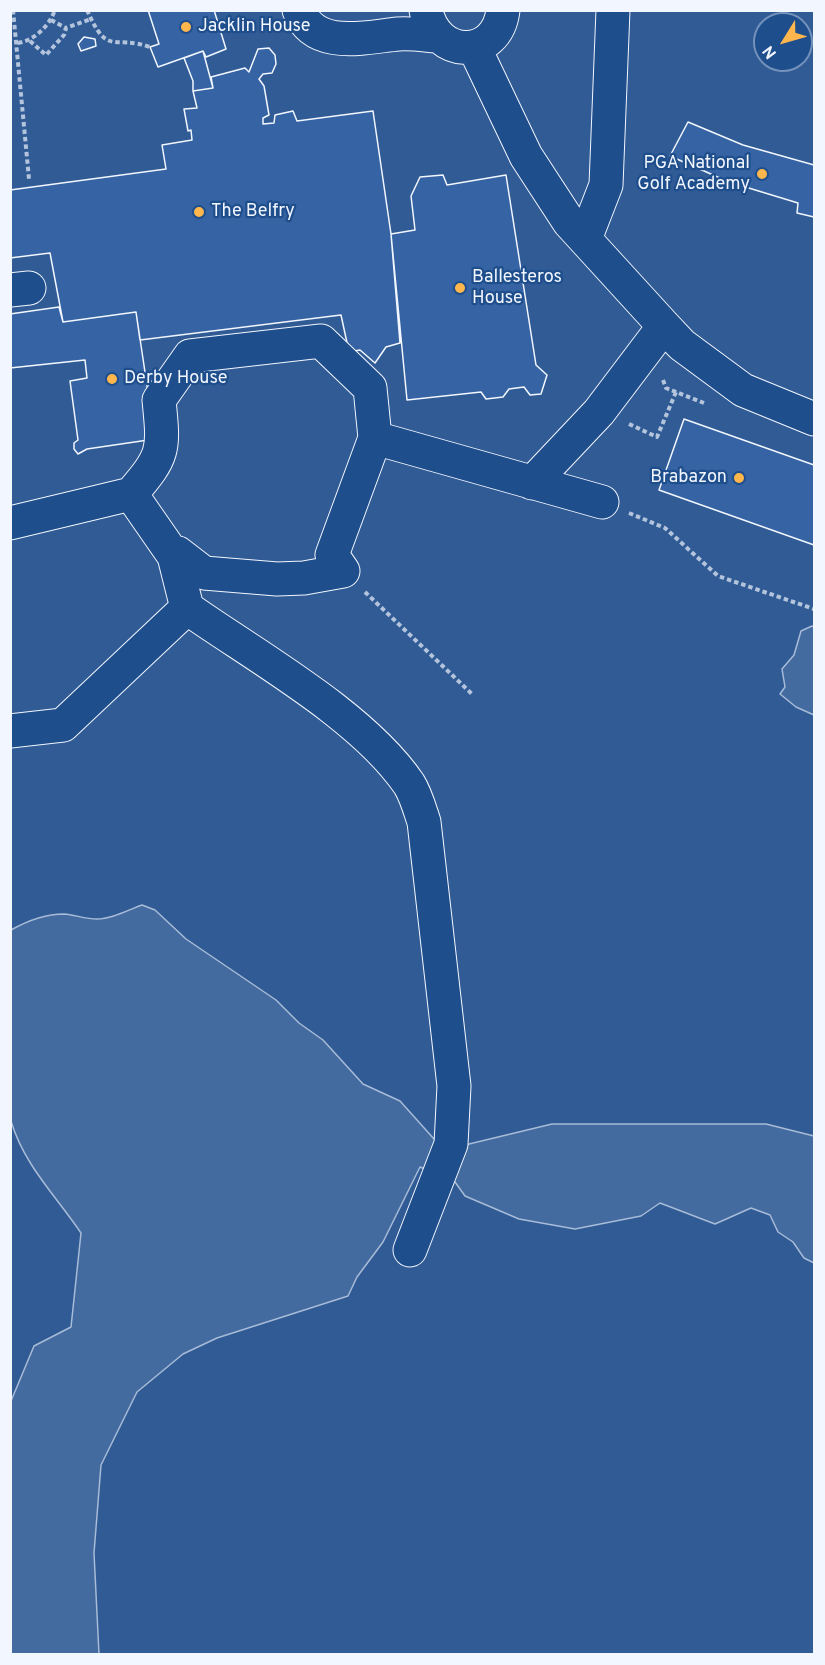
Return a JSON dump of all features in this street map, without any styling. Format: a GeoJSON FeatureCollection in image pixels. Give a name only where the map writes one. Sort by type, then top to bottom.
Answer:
{"type":"FeatureCollection","features":[{"type":"Feature","properties":{"kind":"lane"},"geometry":{"type":"LineString","coordinates":[[299,10],[301,17],[318,33],[332,37],[361,40],[401,33],[431,23],[449,45],[474,47],[494,34],[502,21],[503,10]]}},
{"type":"Feature","properties":{"kind":"lane"},"geometry":{"type":"LineString","coordinates":[[585,239],[606,185],[613,10]]}},
{"type":"Feature","properties":{"kind":"lane"},"geometry":{"type":"LineString","coordinates":[[474,47],[526,156],[569,222],[664,326],[682,345],[743,390],[814,419]]}},
{"type":"Feature","properties":{"kind":"lane"},"geometry":{"type":"LineString","coordinates":[[532,483],[599,412],[664,326]]}},
{"type":"Feature","properties":{"kind":"lane"},"geometry":{"type":"LineString","coordinates":[[10,523],[131,494],[152,470],[163,444],[159,400],[190,356],[321,341],[370,388],[382,449],[332,555],[343,571],[304,578],[277,579],[190,601],[63,725],[10,731]]}},
{"type":"Feature","properties":{"kind":"lane"},"geometry":{"type":"LineString","coordinates":[[382,449],[532,483],[601,502]]}},
{"type":"Feature","properties":{"kind":"lane"},"geometry":{"type":"LineString","coordinates":[[131,494],[174,556],[190,601],[319,699],[383,753],[410,785],[424,822],[447,1008],[454,1086],[451,1144],[410,1250]]}},
{"type":"Feature","properties":{"kind":"path"},"geometry":{"type":"LineString","coordinates":[[13,10],[18,43],[29,179]]}},
{"type":"Feature","properties":{"kind":"path"},"geometry":{"type":"LineString","coordinates":[[18,43],[30,41],[51,20],[55,10]]}},
{"type":"Feature","properties":{"kind":"path"},"geometry":{"type":"LineString","coordinates":[[87,10],[102,39],[114,44],[138,43],[150,47]]}},
{"type":"Feature","properties":{"kind":"path"},"geometry":{"type":"LineString","coordinates":[[51,20],[66,28],[91,19]]}},
{"type":"Feature","properties":{"kind":"path"},"geometry":{"type":"LineString","coordinates":[[30,41],[46,55],[64,35],[66,28]]}},
{"type":"Feature","properties":{"kind":"path"},"geometry":{"type":"LineString","coordinates":[[620,419],[657,437],[676,392]]}},
{"type":"Feature","properties":{"kind":"path"},"geometry":{"type":"LineString","coordinates":[[601,502],[665,528],[718,576],[814,609]]}},
{"type":"Feature","properties":{"kind":"path"},"geometry":{"type":"LineString","coordinates":[[343,571],[472,694]]}},
{"type":"Feature","properties":{"kind":"shaded area","name":"The Belfry"},"geometry":{"type":"Polygon","coordinates":[[[11,11],[814,11],[814,1654],[11,1654],[11,11]]]}},
{"type":"Feature","properties":{"kind":"shaded area"},"geometry":{"type":"Polygon","coordinates":[[[814,627],[814,715],[796,707],[780,694],[785,687],[782,669],[794,655],[801,631],[814,627]]]}},
{"type":"Feature","properties":{"kind":"shaded area"},"geometry":{"type":"Polygon","coordinates":[[[142,905],[155,910],[186,939],[276,1000],[299,1023],[323,1040],[363,1084],[400,1101],[434,1139],[460,1151],[469,1144],[552,1124],[766,1124],[814,1136],[814,1263],[804,1258],[793,1242],[778,1232],[770,1215],[751,1208],[715,1224],[660,1203],[641,1216],[575,1229],[519,1219],[465,1196],[455,1182],[420,1167],[383,1242],[357,1277],[348,1296],[217,1338],[183,1354],[137,1392],[101,1465],[94,1553],[99,1654],[11,1654],[11,1401],[34,1346],[71,1327],[81,1233],[32,1166],[11,1121],[11,930],[50,915],[64,914],[103,919],[142,905]]]}},
{"type":"Feature","properties":{"kind":"building","name":"Jacklin House"},"geometry":{"type":"Polygon","coordinates":[[[148,10],[214,10],[226,49],[206,57],[203,51],[158,67],[150,47],[159,44],[148,10]]]}},
{"type":"Feature","properties":{"kind":"building"},"geometry":{"type":"Polygon","coordinates":[[[84,37],[95,39],[96,46],[81,51],[78,44],[84,37]]]}},
{"type":"Feature","properties":{"kind":"building","name":"The Belfry"},"geometry":{"type":"Polygon","coordinates":[[[269,48],[275,55],[276,64],[272,73],[263,74],[259,79],[264,86],[269,115],[263,118],[263,124],[274,123],[275,115],[293,111],[297,121],[373,111],[391,234],[400,343],[386,347],[375,363],[360,350],[349,352],[341,315],[140,340],[136,312],[63,322],[50,253],[10,258],[10,190],[166,169],[162,145],[192,140],[184,109],[197,108],[193,91],[213,88],[211,77],[245,68],[249,72],[258,49],[269,48]]]}},
{"type":"Feature","properties":{"kind":"building"},"geometry":{"type":"Polygon","coordinates":[[[203,51],[213,88],[193,91],[193,81],[184,58],[203,51]]]}},
{"type":"Feature","properties":{"kind":"building","name":"PGA National Golf Academy"},"geometry":{"type":"Polygon","coordinates":[[[688,122],[743,145],[814,165],[814,217],[797,213],[798,203],[729,182],[670,156],[688,122]]]}},
{"type":"Feature","properties":{"kind":"building","name":"Ballesteros House"},"geometry":{"type":"Polygon","coordinates":[[[443,175],[447,185],[506,175],[536,365],[547,375],[541,394],[530,395],[524,387],[509,389],[503,397],[486,399],[481,392],[407,400],[391,234],[415,230],[411,196],[420,177],[443,175]]]}},
{"type":"Feature","properties":{"kind":"building","name":"Derby House"},"geometry":{"type":"Polygon","coordinates":[[[59,307],[63,322],[136,312],[155,439],[87,449],[78,454],[74,449],[74,443],[78,440],[70,381],[87,378],[85,360],[10,368],[10,314],[59,307]]]}},
{"type":"Feature","properties":{"kind":"building","name":"Brabazon"},"geometry":{"type":"Polygon","coordinates":[[[684,419],[814,465],[814,545],[659,490],[684,419]]]}},
{"type":"Feature","properties":{"kind":"place","name":"Jacklin House"},"geometry":{"type":"Point","coordinates":[186,27]}},
{"type":"Feature","properties":{"kind":"place","name":"PGA National Golf Academy"},"geometry":{"type":"Point","coordinates":[762,174]}},
{"type":"Feature","properties":{"kind":"place","name":"The Belfry"},"geometry":{"type":"Point","coordinates":[199,212]}},
{"type":"Feature","properties":{"kind":"place","name":"Ballesteros House"},"geometry":{"type":"Point","coordinates":[460,288]}},
{"type":"Feature","properties":{"kind":"place","name":"Derby House"},"geometry":{"type":"Point","coordinates":[112,379]}},
{"type":"Feature","properties":{"kind":"place","name":"Brabazon"},"geometry":{"type":"Point","coordinates":[739,478]}}]}
